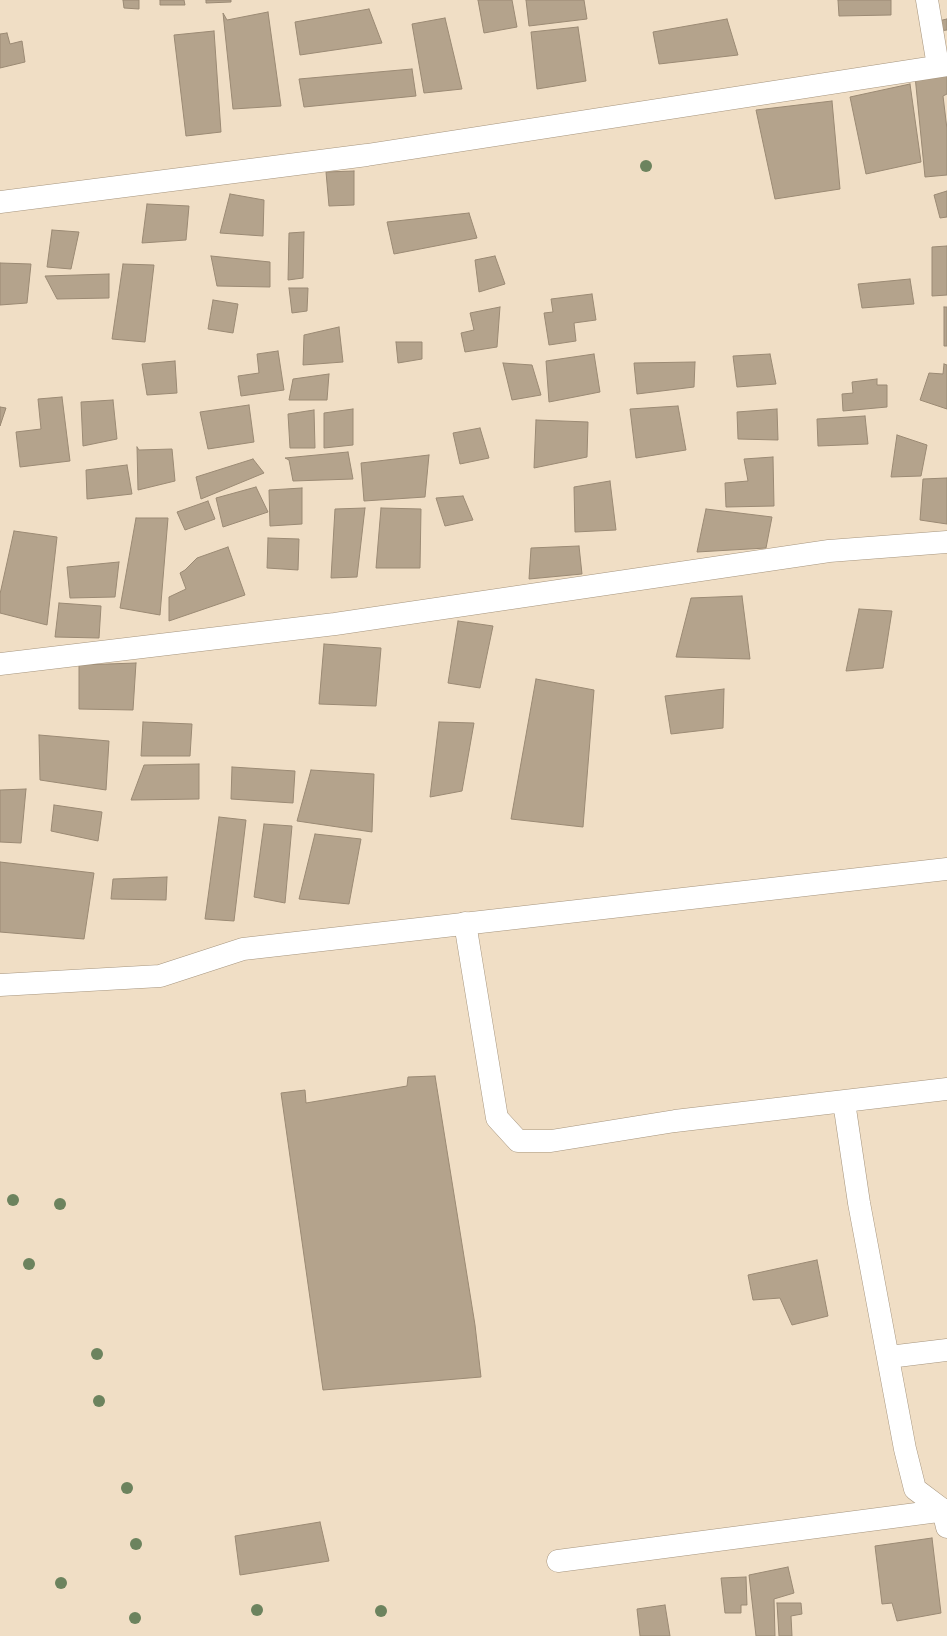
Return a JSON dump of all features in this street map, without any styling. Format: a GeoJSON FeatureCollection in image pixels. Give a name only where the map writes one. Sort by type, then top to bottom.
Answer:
{"type":"FeatureCollection","features":[{"type":"Feature","properties":{"kind":"street"},"geometry":{"type":"LineString","coordinates":[[0,202],[367,155],[942,66],[927,0]]}},
{"type":"Feature","properties":{"kind":"street"},"geometry":{"type":"LineString","coordinates":[[0,664],[335,624],[829,551],[947,542]]}},
{"type":"Feature","properties":{"kind":"street"},"geometry":{"type":"LineString","coordinates":[[0,985],[160,976],[243,949],[947,869]]}},
{"type":"Feature","properties":{"kind":"street"},"geometry":{"type":"LineString","coordinates":[[464,923],[497,1118],[518,1140],[551,1141],[674,1121],[947,1089]]}},
{"type":"Feature","properties":{"kind":"street"},"geometry":{"type":"LineString","coordinates":[[844,1102],[859,1203],[905,1449],[915,1489],[946,1515]]}},
{"type":"Feature","properties":{"kind":"street"},"geometry":{"type":"LineString","coordinates":[[889,1357],[947,1350]]}},
{"type":"Feature","properties":{"kind":"street"},"geometry":{"type":"LineString","coordinates":[[558,1561],[946,1515]]}},
{"type":"Feature","properties":{"kind":"building"},"geometry":{"type":"Polygon","coordinates":[[[123,0],[139,0],[139,9],[124,8],[123,0]]]}},
{"type":"Feature","properties":{"kind":"building"},"geometry":{"type":"Polygon","coordinates":[[[160,0],[184,0],[185,5],[160,5],[160,0]]]}},
{"type":"Feature","properties":{"kind":"building"},"geometry":{"type":"Polygon","coordinates":[[[206,0],[231,0],[231,2],[206,3],[206,0]]]}},
{"type":"Feature","properties":{"kind":"building"},"geometry":{"type":"Polygon","coordinates":[[[478,0],[512,0],[517,27],[484,33],[478,0]]]}},
{"type":"Feature","properties":{"kind":"building"},"geometry":{"type":"Polygon","coordinates":[[[526,0],[584,0],[587,19],[529,26],[526,0]]]}},
{"type":"Feature","properties":{"kind":"building"},"geometry":{"type":"Polygon","coordinates":[[[838,0],[891,0],[891,15],[839,16],[838,0]]]}},
{"type":"Feature","properties":{"kind":"building"},"geometry":{"type":"Polygon","coordinates":[[[369,9],[382,43],[300,55],[295,22],[369,9]]]}},
{"type":"Feature","properties":{"kind":"building"},"geometry":{"type":"Polygon","coordinates":[[[268,12],[281,106],[233,109],[223,13],[227,20],[268,12]]]}},
{"type":"Feature","properties":{"kind":"building"},"geometry":{"type":"Polygon","coordinates":[[[445,18],[462,89],[424,93],[412,24],[445,18]]]}},
{"type":"Feature","properties":{"kind":"building"},"geometry":{"type":"Polygon","coordinates":[[[727,19],[738,55],[659,64],[653,32],[727,19]]]}},
{"type":"Feature","properties":{"kind":"building"},"geometry":{"type":"Polygon","coordinates":[[[947,19],[947,30],[939,31],[938,21],[947,19]]]}},
{"type":"Feature","properties":{"kind":"building"},"geometry":{"type":"Polygon","coordinates":[[[578,27],[586,81],[537,89],[531,32],[578,27]]]}},
{"type":"Feature","properties":{"kind":"building"},"geometry":{"type":"Polygon","coordinates":[[[214,31],[221,132],[186,136],[174,35],[214,31]]]}},
{"type":"Feature","properties":{"kind":"building"},"geometry":{"type":"Polygon","coordinates":[[[7,33],[10,44],[22,41],[25,62],[0,68],[0,34],[7,33]]]}},
{"type":"Feature","properties":{"kind":"building"},"geometry":{"type":"Polygon","coordinates":[[[412,69],[416,96],[304,107],[299,79],[412,69]]]}},
{"type":"Feature","properties":{"kind":"building"},"geometry":{"type":"Polygon","coordinates":[[[947,72],[947,94],[943,96],[947,129],[947,175],[925,177],[915,76],[947,72]]]}},
{"type":"Feature","properties":{"kind":"building"},"geometry":{"type":"Polygon","coordinates":[[[910,84],[921,162],[866,174],[850,97],[910,84]]]}},
{"type":"Feature","properties":{"kind":"building"},"geometry":{"type":"Polygon","coordinates":[[[832,101],[840,189],[775,199],[756,110],[832,101]]]}},
{"type":"Feature","properties":{"kind":"building"},"geometry":{"type":"Polygon","coordinates":[[[354,171],[354,205],[329,206],[326,172],[354,171]]]}},
{"type":"Feature","properties":{"kind":"building"},"geometry":{"type":"Polygon","coordinates":[[[947,191],[947,217],[940,218],[934,195],[947,191]]]}},
{"type":"Feature","properties":{"kind":"building"},"geometry":{"type":"Polygon","coordinates":[[[230,194],[264,200],[263,236],[220,233],[230,194]]]}},
{"type":"Feature","properties":{"kind":"building"},"geometry":{"type":"Polygon","coordinates":[[[147,204],[189,206],[186,240],[142,243],[147,204]]]}},
{"type":"Feature","properties":{"kind":"building"},"geometry":{"type":"Polygon","coordinates":[[[469,213],[477,238],[394,254],[387,222],[469,213]]]}},
{"type":"Feature","properties":{"kind":"building"},"geometry":{"type":"Polygon","coordinates":[[[52,230],[79,232],[71,269],[47,267],[52,230]]]}},
{"type":"Feature","properties":{"kind":"building"},"geometry":{"type":"Polygon","coordinates":[[[304,232],[303,278],[288,280],[289,233],[304,232]]]}},
{"type":"Feature","properties":{"kind":"building"},"geometry":{"type":"Polygon","coordinates":[[[947,246],[947,295],[932,296],[932,247],[947,246]]]}},
{"type":"Feature","properties":{"kind":"building"},"geometry":{"type":"Polygon","coordinates":[[[211,256],[270,262],[270,287],[217,286],[211,256]]]}},
{"type":"Feature","properties":{"kind":"building"},"geometry":{"type":"Polygon","coordinates":[[[495,256],[505,284],[479,292],[475,260],[495,256]]]}},
{"type":"Feature","properties":{"kind":"building"},"geometry":{"type":"Polygon","coordinates":[[[0,263],[31,264],[27,303],[0,305],[0,263]]]}},
{"type":"Feature","properties":{"kind":"building"},"geometry":{"type":"Polygon","coordinates":[[[123,264],[154,265],[145,342],[112,339],[123,264]]]}},
{"type":"Feature","properties":{"kind":"building"},"geometry":{"type":"Polygon","coordinates":[[[109,274],[109,298],[57,299],[45,276],[109,274]]]}},
{"type":"Feature","properties":{"kind":"building"},"geometry":{"type":"Polygon","coordinates":[[[910,279],[914,304],[862,308],[858,284],[910,279]]]}},
{"type":"Feature","properties":{"kind":"building"},"geometry":{"type":"Polygon","coordinates":[[[289,288],[308,288],[307,311],[292,313],[289,288]]]}},
{"type":"Feature","properties":{"kind":"building"},"geometry":{"type":"Polygon","coordinates":[[[592,294],[596,320],[574,323],[576,341],[549,345],[544,313],[553,312],[551,299],[592,294]]]}},
{"type":"Feature","properties":{"kind":"building"},"geometry":{"type":"Polygon","coordinates":[[[213,300],[238,304],[233,333],[208,329],[213,300]]]}},
{"type":"Feature","properties":{"kind":"building"},"geometry":{"type":"Polygon","coordinates":[[[500,307],[497,347],[465,352],[461,333],[474,330],[470,313],[500,307]]]}},
{"type":"Feature","properties":{"kind":"building"},"geometry":{"type":"Polygon","coordinates":[[[944,307],[947,307],[947,346],[944,346],[944,307]]]}},
{"type":"Feature","properties":{"kind":"building"},"geometry":{"type":"Polygon","coordinates":[[[339,327],[343,362],[303,365],[304,335],[339,327]]]}},
{"type":"Feature","properties":{"kind":"building"},"geometry":{"type":"Polygon","coordinates":[[[396,342],[422,342],[422,359],[398,363],[396,342]]]}},
{"type":"Feature","properties":{"kind":"building"},"geometry":{"type":"Polygon","coordinates":[[[278,351],[284,390],[241,396],[238,376],[259,373],[257,354],[278,351]]]}},
{"type":"Feature","properties":{"kind":"building"},"geometry":{"type":"Polygon","coordinates":[[[594,354],[600,392],[549,402],[546,361],[594,354]]]}},
{"type":"Feature","properties":{"kind":"building"},"geometry":{"type":"Polygon","coordinates":[[[770,354],[776,384],[737,387],[733,356],[770,354]]]}},
{"type":"Feature","properties":{"kind":"building"},"geometry":{"type":"Polygon","coordinates":[[[175,361],[177,393],[147,395],[142,364],[175,361]]]}},
{"type":"Feature","properties":{"kind":"building"},"geometry":{"type":"Polygon","coordinates":[[[695,362],[694,387],[637,394],[634,363],[695,362]]]}},
{"type":"Feature","properties":{"kind":"building"},"geometry":{"type":"Polygon","coordinates":[[[503,363],[532,365],[541,395],[512,400],[503,363]]]}},
{"type":"Feature","properties":{"kind":"building"},"geometry":{"type":"Polygon","coordinates":[[[944,364],[947,365],[947,409],[920,400],[929,373],[943,374],[944,364]]]}},
{"type":"Feature","properties":{"kind":"building"},"geometry":{"type":"Polygon","coordinates":[[[329,374],[327,400],[289,400],[293,379],[329,374]]]}},
{"type":"Feature","properties":{"kind":"building"},"geometry":{"type":"Polygon","coordinates":[[[877,379],[877,385],[887,385],[887,407],[843,411],[842,394],[853,393],[852,382],[877,379]]]}},
{"type":"Feature","properties":{"kind":"building"},"geometry":{"type":"Polygon","coordinates":[[[62,397],[70,461],[20,467],[16,432],[41,429],[38,399],[62,397]]]}},
{"type":"Feature","properties":{"kind":"building"},"geometry":{"type":"Polygon","coordinates":[[[113,400],[117,439],[83,446],[81,402],[113,400]]]}},
{"type":"Feature","properties":{"kind":"building"},"geometry":{"type":"Polygon","coordinates":[[[249,405],[254,442],[208,449],[200,412],[249,405]]]}},
{"type":"Feature","properties":{"kind":"building"},"geometry":{"type":"Polygon","coordinates":[[[678,406],[686,450],[636,458],[630,409],[678,406]]]}},
{"type":"Feature","properties":{"kind":"building"},"geometry":{"type":"Polygon","coordinates":[[[0,407],[6,408],[0,426],[0,407]]]}},
{"type":"Feature","properties":{"kind":"building"},"geometry":{"type":"Polygon","coordinates":[[[353,409],[353,445],[324,448],[324,413],[353,409]]]}},
{"type":"Feature","properties":{"kind":"building"},"geometry":{"type":"Polygon","coordinates":[[[777,409],[778,440],[738,439],[737,412],[777,409]]]}},
{"type":"Feature","properties":{"kind":"building"},"geometry":{"type":"Polygon","coordinates":[[[314,410],[315,448],[290,448],[288,414],[314,410]]]}},
{"type":"Feature","properties":{"kind":"building"},"geometry":{"type":"Polygon","coordinates":[[[865,416],[868,444],[818,446],[817,419],[865,416]]]}},
{"type":"Feature","properties":{"kind":"building"},"geometry":{"type":"Polygon","coordinates":[[[536,420],[588,422],[587,457],[534,468],[536,420]]]}},
{"type":"Feature","properties":{"kind":"building"},"geometry":{"type":"Polygon","coordinates":[[[480,428],[489,458],[460,464],[453,433],[480,428]]]}},
{"type":"Feature","properties":{"kind":"building"},"geometry":{"type":"Polygon","coordinates":[[[897,435],[927,445],[921,476],[891,477],[897,435]]]}},
{"type":"Feature","properties":{"kind":"building"},"geometry":{"type":"Polygon","coordinates":[[[137,447],[139,450],[172,449],[175,481],[138,490],[137,447]]]}},
{"type":"Feature","properties":{"kind":"building"},"geometry":{"type":"Polygon","coordinates":[[[348,452],[353,479],[293,481],[289,460],[285,458],[348,452]]]}},
{"type":"Feature","properties":{"kind":"building"},"geometry":{"type":"Polygon","coordinates":[[[429,455],[425,497],[364,501],[361,463],[429,455]]]}},
{"type":"Feature","properties":{"kind":"building"},"geometry":{"type":"Polygon","coordinates":[[[773,457],[774,506],[726,507],[725,483],[748,481],[744,459],[773,457]]]}},
{"type":"Feature","properties":{"kind":"building"},"geometry":{"type":"Polygon","coordinates":[[[253,459],[264,473],[201,499],[196,477],[253,459]]]}},
{"type":"Feature","properties":{"kind":"building"},"geometry":{"type":"Polygon","coordinates":[[[127,465],[132,494],[87,499],[86,470],[127,465]]]}},
{"type":"Feature","properties":{"kind":"building"},"geometry":{"type":"Polygon","coordinates":[[[947,478],[947,524],[920,520],[923,479],[947,478]]]}},
{"type":"Feature","properties":{"kind":"building"},"geometry":{"type":"Polygon","coordinates":[[[610,481],[616,530],[575,532],[574,487],[610,481]]]}},
{"type":"Feature","properties":{"kind":"building"},"geometry":{"type":"Polygon","coordinates":[[[256,487],[268,512],[223,527],[216,498],[256,487]]]}},
{"type":"Feature","properties":{"kind":"building"},"geometry":{"type":"Polygon","coordinates":[[[302,488],[302,524],[270,526],[269,490],[302,488]]]}},
{"type":"Feature","properties":{"kind":"building"},"geometry":{"type":"Polygon","coordinates":[[[463,496],[473,520],[445,526],[436,498],[463,496]]]}},
{"type":"Feature","properties":{"kind":"building"},"geometry":{"type":"Polygon","coordinates":[[[208,501],[215,519],[185,530],[177,512],[208,501]]]}},
{"type":"Feature","properties":{"kind":"building"},"geometry":{"type":"Polygon","coordinates":[[[365,508],[357,577],[331,578],[335,509],[365,508]]]}},
{"type":"Feature","properties":{"kind":"building"},"geometry":{"type":"Polygon","coordinates":[[[381,508],[421,509],[420,568],[376,568],[381,508]]]}},
{"type":"Feature","properties":{"kind":"building"},"geometry":{"type":"Polygon","coordinates":[[[706,509],[772,517],[766,548],[697,552],[706,509]]]}},
{"type":"Feature","properties":{"kind":"building"},"geometry":{"type":"Polygon","coordinates":[[[136,518],[168,518],[160,615],[120,608],[136,518]]]}},
{"type":"Feature","properties":{"kind":"building"},"geometry":{"type":"Polygon","coordinates":[[[14,531],[57,537],[47,625],[0,613],[0,594],[14,531]]]}},
{"type":"Feature","properties":{"kind":"building"},"geometry":{"type":"Polygon","coordinates":[[[268,538],[299,539],[298,570],[267,568],[268,538]]]}},
{"type":"Feature","properties":{"kind":"building"},"geometry":{"type":"Polygon","coordinates":[[[579,546],[582,574],[529,579],[531,548],[579,546]]]}},
{"type":"Feature","properties":{"kind":"building"},"geometry":{"type":"Polygon","coordinates":[[[228,547],[245,595],[169,621],[169,597],[186,589],[180,573],[197,558],[228,547]]]}},
{"type":"Feature","properties":{"kind":"building"},"geometry":{"type":"Polygon","coordinates":[[[119,562],[115,597],[70,598],[67,567],[119,562]]]}},
{"type":"Feature","properties":{"kind":"building"},"geometry":{"type":"Polygon","coordinates":[[[742,596],[750,659],[676,657],[691,598],[742,596]]]}},
{"type":"Feature","properties":{"kind":"building"},"geometry":{"type":"Polygon","coordinates":[[[59,603],[101,606],[99,638],[55,637],[59,603]]]}},
{"type":"Feature","properties":{"kind":"building"},"geometry":{"type":"Polygon","coordinates":[[[859,609],[892,611],[883,668],[846,671],[859,609]]]}},
{"type":"Feature","properties":{"kind":"building"},"geometry":{"type":"Polygon","coordinates":[[[458,621],[493,626],[480,688],[448,683],[458,621]]]}},
{"type":"Feature","properties":{"kind":"building"},"geometry":{"type":"Polygon","coordinates":[[[324,644],[381,648],[376,706],[319,704],[324,644]]]}},
{"type":"Feature","properties":{"kind":"building"},"geometry":{"type":"Polygon","coordinates":[[[136,663],[133,710],[79,709],[79,665],[136,663]]]}},
{"type":"Feature","properties":{"kind":"building"},"geometry":{"type":"Polygon","coordinates":[[[536,679],[594,690],[583,827],[511,819],[536,679]]]}},
{"type":"Feature","properties":{"kind":"building"},"geometry":{"type":"Polygon","coordinates":[[[724,689],[723,728],[671,734],[665,696],[724,689]]]}},
{"type":"Feature","properties":{"kind":"building"},"geometry":{"type":"Polygon","coordinates":[[[143,722],[192,724],[190,756],[141,756],[143,722]]]}},
{"type":"Feature","properties":{"kind":"building"},"geometry":{"type":"Polygon","coordinates":[[[439,722],[474,723],[462,791],[430,797],[439,722]]]}},
{"type":"Feature","properties":{"kind":"building"},"geometry":{"type":"Polygon","coordinates":[[[39,735],[109,741],[106,790],[40,780],[39,735]]]}},
{"type":"Feature","properties":{"kind":"building"},"geometry":{"type":"Polygon","coordinates":[[[199,764],[199,799],[131,800],[144,765],[199,764]]]}},
{"type":"Feature","properties":{"kind":"building"},"geometry":{"type":"Polygon","coordinates":[[[232,767],[295,771],[293,803],[231,799],[232,767]]]}},
{"type":"Feature","properties":{"kind":"building"},"geometry":{"type":"Polygon","coordinates":[[[311,770],[374,774],[372,832],[297,821],[311,770]]]}},
{"type":"Feature","properties":{"kind":"building"},"geometry":{"type":"Polygon","coordinates":[[[26,789],[21,843],[0,842],[0,790],[26,789]]]}},
{"type":"Feature","properties":{"kind":"building"},"geometry":{"type":"Polygon","coordinates":[[[54,805],[102,812],[98,841],[51,831],[54,805]]]}},
{"type":"Feature","properties":{"kind":"building"},"geometry":{"type":"Polygon","coordinates":[[[219,817],[246,820],[234,921],[205,919],[219,817]]]}},
{"type":"Feature","properties":{"kind":"building"},"geometry":{"type":"Polygon","coordinates":[[[264,824],[292,826],[285,903],[254,897],[264,824]]]}},
{"type":"Feature","properties":{"kind":"building"},"geometry":{"type":"Polygon","coordinates":[[[315,834],[361,839],[349,904],[299,899],[315,834]]]}},
{"type":"Feature","properties":{"kind":"building"},"geometry":{"type":"Polygon","coordinates":[[[0,862],[94,873],[84,939],[0,932],[0,862]]]}},
{"type":"Feature","properties":{"kind":"building"},"geometry":{"type":"Polygon","coordinates":[[[167,877],[166,900],[111,899],[113,879],[167,877]]]}},
{"type":"Feature","properties":{"kind":"building"},"geometry":{"type":"Polygon","coordinates":[[[435,1076],[475,1325],[481,1377],[323,1390],[281,1093],[305,1090],[306,1103],[407,1086],[408,1077],[435,1076]]]}},
{"type":"Feature","properties":{"kind":"building"},"geometry":{"type":"Polygon","coordinates":[[[817,1260],[828,1316],[792,1325],[780,1298],[753,1300],[748,1275],[817,1260]]]}},
{"type":"Feature","properties":{"kind":"building"},"geometry":{"type":"Polygon","coordinates":[[[320,1522],[329,1561],[240,1575],[235,1536],[320,1522]]]}},
{"type":"Feature","properties":{"kind":"building"},"geometry":{"type":"Polygon","coordinates":[[[932,1538],[941,1613],[897,1621],[892,1603],[882,1604],[875,1546],[932,1538]]]}},
{"type":"Feature","properties":{"kind":"building"},"geometry":{"type":"Polygon","coordinates":[[[788,1567],[794,1593],[774,1599],[775,1636],[756,1636],[749,1575],[788,1567]]]}},
{"type":"Feature","properties":{"kind":"building"},"geometry":{"type":"Polygon","coordinates":[[[746,1577],[747,1605],[741,1605],[741,1613],[725,1613],[721,1578],[746,1577]]]}},
{"type":"Feature","properties":{"kind":"building"},"geometry":{"type":"Polygon","coordinates":[[[777,1603],[801,1603],[802,1614],[791,1616],[792,1636],[779,1636],[777,1603]]]}},
{"type":"Feature","properties":{"kind":"building"},"geometry":{"type":"Polygon","coordinates":[[[665,1605],[670,1636],[640,1636],[637,1609],[665,1605]]]}}]}
